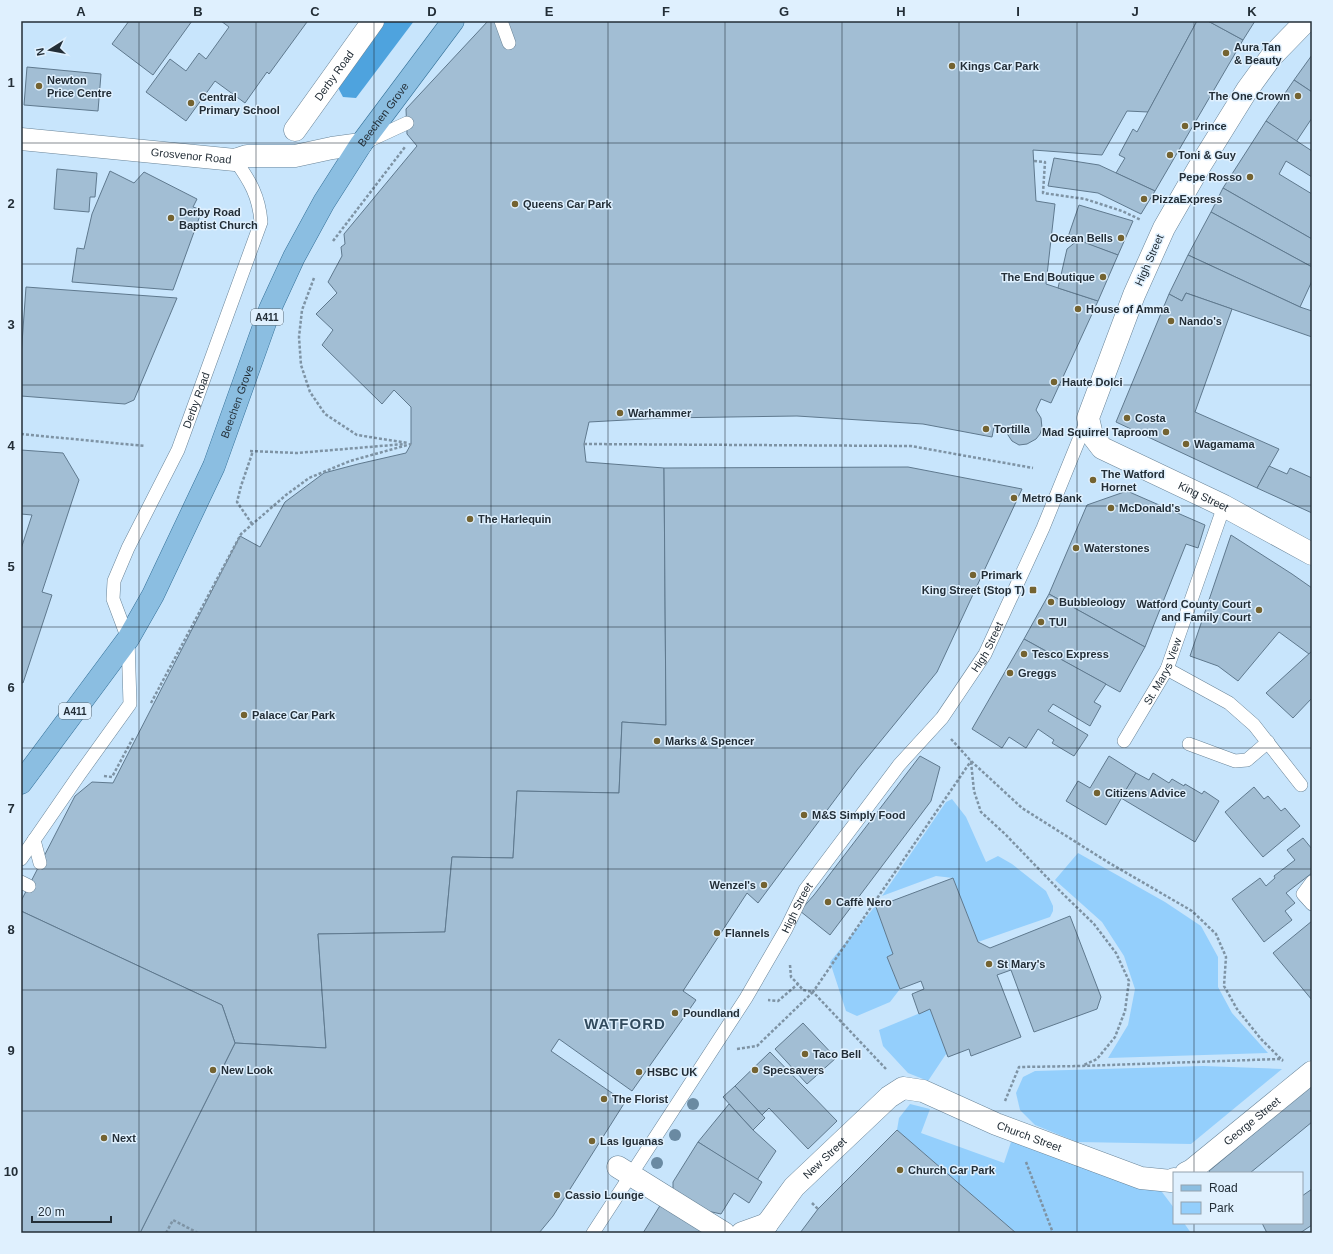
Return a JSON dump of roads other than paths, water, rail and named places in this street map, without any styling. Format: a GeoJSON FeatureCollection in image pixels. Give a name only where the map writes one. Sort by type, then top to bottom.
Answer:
{"type":"FeatureCollection","features":[{"type":"Feature","properties":{"kind":"main road","name":"Beechen Grove"},"geometry":{"type":"LineString","coordinates":[[23,774],[128,639],[153,595],[214,466],[270,309],[294,257],[324,202],[361,144],[453,21]]}},
{"type":"Feature","properties":{"kind":"street","name":"Derby Road"},"geometry":{"type":"LineString","coordinates":[[295,130],[373,21]]}},
{"type":"Feature","properties":{"kind":"street","name":"High Street"},"geometry":{"type":"LineString","coordinates":[[1088,418],[1134,295],[1164,228],[1198,169],[1247,90],[1271,57],[1306,21]]}},
{"type":"Feature","properties":{"kind":"street","name":"Grosvenor Road"},"geometry":{"type":"LineString","coordinates":[[21,139],[235,160],[247,156],[295,156],[332,148],[361,144]]}},
{"type":"Feature","properties":{"kind":"street","name":"King Street"},"geometry":{"type":"LineString","coordinates":[[1088,418],[1092,435],[1102,448],[1224,506],[1312,554]]}},
{"type":"Feature","properties":{"kind":"street","name":"George Street"},"geometry":{"type":"LineString","coordinates":[[1186,1172],[1307,1075]]}},
{"type":"Feature","properties":{"kind":"street","name":"Church Street"},"geometry":{"type":"LineString","coordinates":[[896,1092],[923,1091],[996,1124],[1141,1178],[1173,1178]]}},
{"type":"Feature","properties":{"kind":"street","name":"New Street"},"geometry":{"type":"LineString","coordinates":[[772,1229],[794,1187],[896,1092]]}},
{"type":"Feature","properties":{"kind":"street"},"geometry":{"type":"LineString","coordinates":[[624,1171],[724,1233]]}},
{"type":"Feature","properties":{"kind":"street"},"geometry":{"type":"LineString","coordinates":[[742,1233],[772,1229]]}},
{"type":"Feature","properties":{"kind":"lane"},"geometry":{"type":"LineString","coordinates":[[501,21],[509,43]]}},
{"type":"Feature","properties":{"kind":"lane"},"geometry":{"type":"LineString","coordinates":[[361,144],[407,123]]}},
{"type":"Feature","properties":{"kind":"lane","name":"Derby Road"},"geometry":{"type":"LineString","coordinates":[[21,859],[79,774],[130,704],[128,639],[113,599],[114,581],[128,548],[178,450],[261,222],[257,198],[253,187],[235,160]]}},
{"type":"Feature","properties":{"kind":"lane","name":"High Street"},"geometry":{"type":"LineString","coordinates":[[593,1233],[624,1171],[709,1055],[750,992],[786,928],[805,890],[899,765],[946,713],[985,654],[1043,528],[1088,418]]}},
{"type":"Feature","properties":{"kind":"lane","name":"St. Marys View"},"geometry":{"type":"LineString","coordinates":[[1124,741],[1167,668],[1224,506]]}},
{"type":"Feature","properties":{"kind":"lane"},"geometry":{"type":"LineString","coordinates":[[1167,668],[1229,704],[1254,725],[1301,785]]}},
{"type":"Feature","properties":{"kind":"lane"},"geometry":{"type":"LineString","coordinates":[[1190,744],[1235,761],[1247,760],[1268,742]]}},
{"type":"Feature","properties":{"kind":"lane"},"geometry":{"type":"LineString","coordinates":[[34,840],[40,863]]}},
{"type":"Feature","properties":{"kind":"lane"},"geometry":{"type":"LineString","coordinates":[[1312,882],[1303,894],[1312,904]]}},
{"type":"Feature","properties":{"kind":"place","name":"Aura Tan & Beauty"},"geometry":{"type":"Point","coordinates":[1226,53]}},
{"type":"Feature","properties":{"kind":"place","name":"Kings Car Park"},"geometry":{"type":"Point","coordinates":[952,66]}},
{"type":"Feature","properties":{"kind":"place","name":"Newton Price Centre"},"geometry":{"type":"Point","coordinates":[39,86]}},
{"type":"Feature","properties":{"kind":"place","name":"The One Crown"},"geometry":{"type":"Point","coordinates":[1298,96]}},
{"type":"Feature","properties":{"kind":"place","name":"Central Primary School"},"geometry":{"type":"Point","coordinates":[191,103]}},
{"type":"Feature","properties":{"kind":"place","name":"Prince"},"geometry":{"type":"Point","coordinates":[1185,126]}},
{"type":"Feature","properties":{"kind":"place","name":"Toni & Guy"},"geometry":{"type":"Point","coordinates":[1170,155]}},
{"type":"Feature","properties":{"kind":"place","name":"Pepe Rosso"},"geometry":{"type":"Point","coordinates":[1250,177]}},
{"type":"Feature","properties":{"kind":"place","name":"PizzaExpress"},"geometry":{"type":"Point","coordinates":[1144,199]}},
{"type":"Feature","properties":{"kind":"place","name":"Queens Car Park"},"geometry":{"type":"Point","coordinates":[515,204]}},
{"type":"Feature","properties":{"kind":"place","name":"Derby Road Baptist Church"},"geometry":{"type":"Point","coordinates":[171,218]}},
{"type":"Feature","properties":{"kind":"place","name":"Ocean Bells"},"geometry":{"type":"Point","coordinates":[1121,238]}},
{"type":"Feature","properties":{"kind":"place","name":"The End Boutique"},"geometry":{"type":"Point","coordinates":[1103,277]}},
{"type":"Feature","properties":{"kind":"place","name":"House of Amma"},"geometry":{"type":"Point","coordinates":[1078,309]}},
{"type":"Feature","properties":{"kind":"place","name":"Nando's"},"geometry":{"type":"Point","coordinates":[1171,321]}},
{"type":"Feature","properties":{"kind":"place","name":"Haute Dolci"},"geometry":{"type":"Point","coordinates":[1054,382]}},
{"type":"Feature","properties":{"kind":"place","name":"Warhammer"},"geometry":{"type":"Point","coordinates":[620,413]}},
{"type":"Feature","properties":{"kind":"place","name":"Costa"},"geometry":{"type":"Point","coordinates":[1127,418]}},
{"type":"Feature","properties":{"kind":"place","name":"Tortilla"},"geometry":{"type":"Point","coordinates":[986,429]}},
{"type":"Feature","properties":{"kind":"place","name":"Mad Squirrel Taproom"},"geometry":{"type":"Point","coordinates":[1166,432]}},
{"type":"Feature","properties":{"kind":"place","name":"Wagamama"},"geometry":{"type":"Point","coordinates":[1186,444]}},
{"type":"Feature","properties":{"kind":"place","name":"The Watford Hornet"},"geometry":{"type":"Point","coordinates":[1093,480]}},
{"type":"Feature","properties":{"kind":"place","name":"Metro Bank"},"geometry":{"type":"Point","coordinates":[1014,498]}},
{"type":"Feature","properties":{"kind":"place","name":"McDonald's"},"geometry":{"type":"Point","coordinates":[1111,508]}},
{"type":"Feature","properties":{"kind":"place","name":"The Harlequin"},"geometry":{"type":"Point","coordinates":[470,519]}},
{"type":"Feature","properties":{"kind":"place","name":"Waterstones"},"geometry":{"type":"Point","coordinates":[1076,548]}},
{"type":"Feature","properties":{"kind":"place","name":"Primark"},"geometry":{"type":"Point","coordinates":[973,575]}},
{"type":"Feature","properties":{"kind":"place","name":"King Street (Stop T)"},"geometry":{"type":"Point","coordinates":[1033,590]}},
{"type":"Feature","properties":{"kind":"place","name":"Bubbleology"},"geometry":{"type":"Point","coordinates":[1051,602]}},
{"type":"Feature","properties":{"kind":"place","name":"Watford County Court and Family Court"},"geometry":{"type":"Point","coordinates":[1259,610]}},
{"type":"Feature","properties":{"kind":"place","name":"TUI"},"geometry":{"type":"Point","coordinates":[1041,622]}},
{"type":"Feature","properties":{"kind":"place","name":"Tesco Express"},"geometry":{"type":"Point","coordinates":[1024,654]}},
{"type":"Feature","properties":{"kind":"place","name":"Greggs"},"geometry":{"type":"Point","coordinates":[1010,673]}},
{"type":"Feature","properties":{"kind":"place","name":"Palace Car Park"},"geometry":{"type":"Point","coordinates":[244,715]}},
{"type":"Feature","properties":{"kind":"place","name":"Marks & Spencer"},"geometry":{"type":"Point","coordinates":[657,741]}},
{"type":"Feature","properties":{"kind":"place","name":"Citizens Advice"},"geometry":{"type":"Point","coordinates":[1097,793]}},
{"type":"Feature","properties":{"kind":"place","name":"M&S Simply Food"},"geometry":{"type":"Point","coordinates":[804,815]}},
{"type":"Feature","properties":{"kind":"place","name":"Wenzel's"},"geometry":{"type":"Point","coordinates":[764,885]}},
{"type":"Feature","properties":{"kind":"place","name":"Caffè Nero"},"geometry":{"type":"Point","coordinates":[828,902]}},
{"type":"Feature","properties":{"kind":"place","name":"Flannels"},"geometry":{"type":"Point","coordinates":[717,933]}},
{"type":"Feature","properties":{"kind":"place","name":"St Mary's"},"geometry":{"type":"Point","coordinates":[989,964]}},
{"type":"Feature","properties":{"kind":"place","name":"Poundland"},"geometry":{"type":"Point","coordinates":[675,1013]}},
{"type":"Feature","properties":{"kind":"place","name":"Taco Bell"},"geometry":{"type":"Point","coordinates":[805,1054]}},
{"type":"Feature","properties":{"kind":"place","name":"New Look"},"geometry":{"type":"Point","coordinates":[213,1070]}},
{"type":"Feature","properties":{"kind":"place","name":"Specsavers"},"geometry":{"type":"Point","coordinates":[755,1070]}},
{"type":"Feature","properties":{"kind":"place","name":"HSBC UK"},"geometry":{"type":"Point","coordinates":[639,1072]}},
{"type":"Feature","properties":{"kind":"place","name":"The Florist"},"geometry":{"type":"Point","coordinates":[604,1099]}},
{"type":"Feature","properties":{"kind":"place","name":"Next"},"geometry":{"type":"Point","coordinates":[104,1138]}},
{"type":"Feature","properties":{"kind":"place","name":"Las Iguanas"},"geometry":{"type":"Point","coordinates":[592,1141]}},
{"type":"Feature","properties":{"kind":"place","name":"Church Car Park"},"geometry":{"type":"Point","coordinates":[900,1170]}},
{"type":"Feature","properties":{"kind":"place","name":"Cassio Lounge"},"geometry":{"type":"Point","coordinates":[557,1195]}},
{"type":"Feature","properties":{"kind":"district","name":"WATFORD"},"geometry":{"type":"Point","coordinates":[625,1024]}}]}
